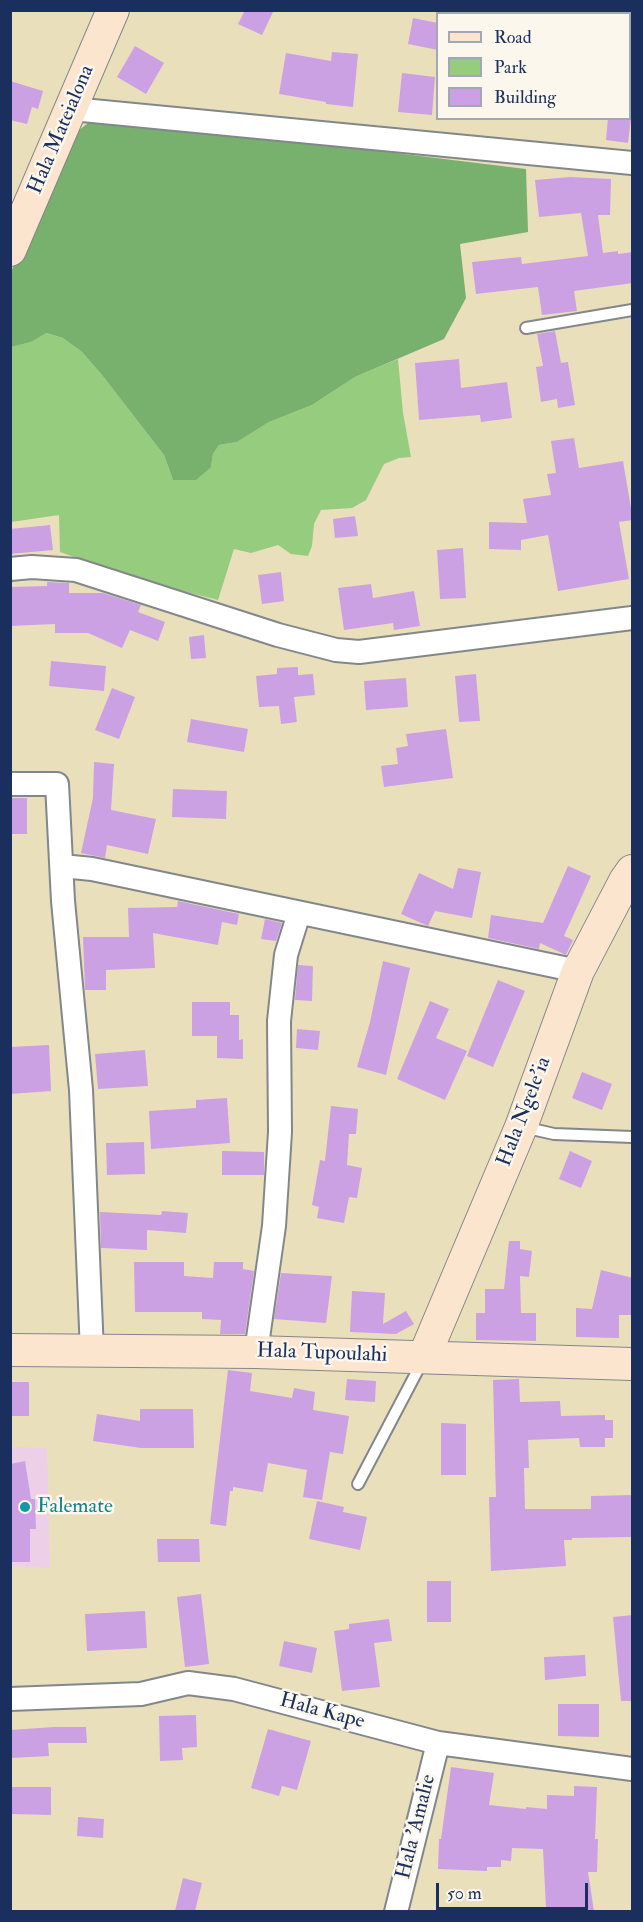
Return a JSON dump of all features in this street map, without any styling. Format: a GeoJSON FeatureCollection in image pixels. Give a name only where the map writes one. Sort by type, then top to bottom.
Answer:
{"type":"FeatureCollection","features":[{"type":"Feature","properties":{"kind":"street","name":"Hala Mateialona"},"geometry":{"type":"LineString","coordinates":[[10,250],[113,11]]}},
{"type":"Feature","properties":{"kind":"street"},"geometry":{"type":"LineString","coordinates":[[72,109],[633,163]]}},
{"type":"Feature","properties":{"kind":"street"},"geometry":{"type":"LineString","coordinates":[[10,569],[32,567],[76,570],[278,635],[336,650],[359,652],[633,618]]}},
{"type":"Feature","properties":{"kind":"street"},"geometry":{"type":"LineString","coordinates":[[10,784],[57,784],[63,902],[81,1090],[92,1352]]}},
{"type":"Feature","properties":{"kind":"street"},"geometry":{"type":"LineString","coordinates":[[62,866],[92,869],[578,971]]}},
{"type":"Feature","properties":{"kind":"street","name":"Hala Ngele'ia"},"geometry":{"type":"LineString","coordinates":[[424,1358],[521,1127],[578,971],[630,878]]}},
{"type":"Feature","properties":{"kind":"street"},"geometry":{"type":"LineString","coordinates":[[256,1352],[274,1226],[280,1132],[279,1021],[286,955],[299,913]]}},
{"type":"Feature","properties":{"kind":"street","name":"Hala Tupoulahi"},"geometry":{"type":"LineString","coordinates":[[10,1350],[256,1352],[633,1364]]}},
{"type":"Feature","properties":{"kind":"street","name":"Hala Kape"},"geometry":{"type":"LineString","coordinates":[[10,1699],[141,1694],[188,1683],[234,1689],[438,1743],[633,1769]]}},
{"type":"Feature","properties":{"kind":"street","name":"Hala 'Amalie"},"geometry":{"type":"LineString","coordinates":[[396,1911],[438,1743]]}},
{"type":"Feature","properties":{"kind":"lane"},"geometry":{"type":"LineString","coordinates":[[106,10],[113,11]]}},
{"type":"Feature","properties":{"kind":"lane"},"geometry":{"type":"LineString","coordinates":[[526,328],[633,310]]}},
{"type":"Feature","properties":{"kind":"lane"},"geometry":{"type":"LineString","coordinates":[[521,1127],[554,1134],[633,1137]]}},
{"type":"Feature","properties":{"kind":"lane"},"geometry":{"type":"LineString","coordinates":[[358,1484],[424,1358]]}},
{"type":"Feature","properties":{"kind":"shaded area"},"geometry":{"type":"Polygon","coordinates":[[[11,1447],[47,1448],[50,1568],[11,1566],[11,1447]]]}},
{"type":"Feature","properties":{"kind":"green space"},"geometry":{"type":"Polygon","coordinates":[[[93,119],[166,125],[526,169],[528,232],[460,244],[466,298],[444,339],[355,377],[312,405],[269,422],[237,442],[219,445],[213,454],[211,467],[196,480],[173,480],[164,455],[82,352],[63,338],[46,333],[31,342],[11,347],[11,272],[73,135],[93,119]]]}},
{"type":"Feature","properties":{"kind":"green space"},"geometry":{"type":"Polygon","coordinates":[[[45,333],[63,338],[82,352],[164,455],[173,480],[211,467],[213,454],[219,445],[237,442],[269,422],[312,405],[355,377],[398,359],[403,413],[411,457],[399,458],[384,464],[366,500],[352,508],[321,510],[314,524],[312,546],[308,556],[291,554],[278,545],[251,553],[234,549],[218,600],[143,581],[60,552],[59,515],[11,522],[10,347],[31,342],[45,333]]]}},
{"type":"Feature","properties":{"kind":"building"},"geometry":{"type":"Polygon","coordinates":[[[245,10],[274,10],[262,35],[238,24],[245,10]]]}},
{"type":"Feature","properties":{"kind":"building"},"geometry":{"type":"Polygon","coordinates":[[[413,18],[436,23],[436,50],[408,44],[413,18]]]}},
{"type":"Feature","properties":{"kind":"building"},"geometry":{"type":"Polygon","coordinates":[[[135,46],[164,63],[146,94],[117,77],[135,46]]]}},
{"type":"Feature","properties":{"kind":"building"},"geometry":{"type":"Polygon","coordinates":[[[332,52],[358,54],[353,107],[279,94],[286,53],[331,61],[332,52]]]}},
{"type":"Feature","properties":{"kind":"building"},"geometry":{"type":"Polygon","coordinates":[[[402,73],[435,77],[432,115],[398,112],[402,73]]]}},
{"type":"Feature","properties":{"kind":"building"},"geometry":{"type":"Polygon","coordinates":[[[10,81],[43,91],[38,109],[32,107],[27,124],[10,120],[10,81]]]}},
{"type":"Feature","properties":{"kind":"building"},"geometry":{"type":"Polygon","coordinates":[[[608,120],[631,120],[628,143],[606,140],[608,120]]]}},
{"type":"Feature","properties":{"kind":"building"},"geometry":{"type":"Polygon","coordinates":[[[570,177],[611,179],[610,215],[598,215],[603,253],[633,252],[633,283],[574,291],[577,311],[542,315],[538,287],[476,294],[472,262],[521,257],[522,264],[588,256],[581,213],[539,217],[535,180],[570,177]]]}},
{"type":"Feature","properties":{"kind":"building"},"geometry":{"type":"Polygon","coordinates":[[[555,331],[561,363],[568,362],[575,405],[558,408],[557,399],[541,402],[536,367],[543,366],[537,334],[555,331]]]}},
{"type":"Feature","properties":{"kind":"building"},"geometry":{"type":"Polygon","coordinates":[[[459,359],[461,388],[507,382],[512,418],[481,422],[480,415],[419,420],[415,363],[459,359]]]}},
{"type":"Feature","properties":{"kind":"building"},"geometry":{"type":"Polygon","coordinates":[[[574,438],[579,468],[623,461],[633,520],[619,522],[629,579],[558,591],[548,535],[521,540],[521,550],[489,549],[489,522],[527,523],[523,499],[551,495],[547,474],[556,473],[551,441],[574,438]]]}},
{"type":"Feature","properties":{"kind":"building"},"geometry":{"type":"Polygon","coordinates":[[[355,516],[358,536],[335,538],[333,519],[355,516]]]}},
{"type":"Feature","properties":{"kind":"building"},"geometry":{"type":"Polygon","coordinates":[[[50,525],[53,550],[10,554],[10,529],[50,525]]]}},
{"type":"Feature","properties":{"kind":"building"},"geometry":{"type":"Polygon","coordinates":[[[463,548],[466,598],[440,599],[437,550],[463,548]]]}},
{"type":"Feature","properties":{"kind":"building"},"geometry":{"type":"Polygon","coordinates":[[[281,572],[284,601],[262,604],[258,575],[281,572]]]}},
{"type":"Feature","properties":{"kind":"building"},"geometry":{"type":"Polygon","coordinates":[[[47,582],[69,583],[69,593],[103,593],[141,605],[138,612],[165,622],[158,641],[130,630],[122,648],[88,633],[55,633],[55,624],[10,626],[10,587],[47,586],[47,582]]]}},
{"type":"Feature","properties":{"kind":"building"},"geometry":{"type":"Polygon","coordinates":[[[371,584],[373,598],[414,591],[420,626],[394,630],[393,623],[344,630],[338,588],[371,584]]]}},
{"type":"Feature","properties":{"kind":"building"},"geometry":{"type":"Polygon","coordinates":[[[204,635],[206,658],[191,659],[189,637],[204,635]]]}},
{"type":"Feature","properties":{"kind":"building"},"geometry":{"type":"Polygon","coordinates":[[[51,661],[106,666],[104,691],[49,686],[51,661]]]}},
{"type":"Feature","properties":{"kind":"building"},"geometry":{"type":"Polygon","coordinates":[[[298,667],[298,675],[313,674],[315,695],[294,697],[297,722],[281,724],[279,706],[259,707],[256,676],[277,674],[277,668],[298,667]]]}},
{"type":"Feature","properties":{"kind":"building"},"geometry":{"type":"Polygon","coordinates":[[[476,674],[480,721],[459,722],[455,676],[476,674]]]}},
{"type":"Feature","properties":{"kind":"building"},"geometry":{"type":"Polygon","coordinates":[[[406,678],[408,707],[366,710],[364,681],[406,678]]]}},
{"type":"Feature","properties":{"kind":"building"},"geometry":{"type":"Polygon","coordinates":[[[112,688],[135,697],[119,739],[95,730],[112,688]]]}},
{"type":"Feature","properties":{"kind":"building"},"geometry":{"type":"Polygon","coordinates":[[[191,719],[248,729],[244,752],[187,742],[191,719]]]}},
{"type":"Feature","properties":{"kind":"building"},"geometry":{"type":"Polygon","coordinates":[[[446,729],[453,778],[384,787],[381,766],[398,764],[396,748],[408,746],[406,734],[446,729]]]}},
{"type":"Feature","properties":{"kind":"building"},"geometry":{"type":"Polygon","coordinates":[[[94,762],[114,764],[111,810],[156,819],[148,854],[107,845],[105,858],[81,853],[93,798],[94,762]]]}},
{"type":"Feature","properties":{"kind":"building"},"geometry":{"type":"Polygon","coordinates":[[[173,789],[227,791],[226,819],[172,817],[173,789]]]}},
{"type":"Feature","properties":{"kind":"building"},"geometry":{"type":"Polygon","coordinates":[[[10,798],[27,798],[27,834],[10,834],[10,798]]]}},
{"type":"Feature","properties":{"kind":"building"},"geometry":{"type":"Polygon","coordinates":[[[568,866],[591,876],[564,936],[573,940],[566,955],[540,943],[539,949],[488,938],[491,915],[543,923],[568,866]]]}},
{"type":"Feature","properties":{"kind":"building"},"geometry":{"type":"Polygon","coordinates":[[[458,868],[481,872],[472,918],[435,911],[428,926],[401,914],[419,873],[453,889],[458,868]]]}},
{"type":"Feature","properties":{"kind":"building"},"geometry":{"type":"Polygon","coordinates":[[[178,901],[239,914],[237,925],[222,922],[218,945],[153,933],[155,968],[106,970],[106,990],[85,990],[83,937],[129,937],[128,908],[177,907],[178,901]]]}},
{"type":"Feature","properties":{"kind":"building"},"geometry":{"type":"Polygon","coordinates":[[[265,919],[282,923],[276,941],[261,939],[265,919]]]}},
{"type":"Feature","properties":{"kind":"building"},"geometry":{"type":"Polygon","coordinates":[[[383,961],[410,968],[386,1075],[357,1067],[370,1022],[383,961]]]}},
{"type":"Feature","properties":{"kind":"building"},"geometry":{"type":"Polygon","coordinates":[[[298,965],[313,966],[312,1001],[295,1000],[298,965]]]}},
{"type":"Feature","properties":{"kind":"building"},"geometry":{"type":"Polygon","coordinates":[[[498,980],[525,991],[493,1067],[467,1056],[498,980]]]}},
{"type":"Feature","properties":{"kind":"building"},"geometry":{"type":"Polygon","coordinates":[[[430,1001],[449,1009],[436,1038],[467,1051],[445,1100],[397,1079],[430,1001]]]}},
{"type":"Feature","properties":{"kind":"building"},"geometry":{"type":"Polygon","coordinates":[[[192,1002],[230,1002],[230,1015],[239,1015],[239,1040],[243,1039],[243,1059],[217,1058],[217,1036],[192,1036],[192,1002]]]}},
{"type":"Feature","properties":{"kind":"building"},"geometry":{"type":"Polygon","coordinates":[[[297,1029],[320,1031],[318,1050],[296,1048],[297,1029]]]}},
{"type":"Feature","properties":{"kind":"building"},"geometry":{"type":"Polygon","coordinates":[[[49,1045],[51,1091],[10,1094],[10,1047],[49,1045]]]}},
{"type":"Feature","properties":{"kind":"building"},"geometry":{"type":"Polygon","coordinates":[[[145,1050],[148,1086],[98,1089],[95,1054],[145,1050]]]}},
{"type":"Feature","properties":{"kind":"building"},"geometry":{"type":"Polygon","coordinates":[[[582,1072],[612,1084],[602,1110],[572,1098],[582,1072]]]}},
{"type":"Feature","properties":{"kind":"building"},"geometry":{"type":"Polygon","coordinates":[[[227,1098],[230,1143],[151,1149],[149,1111],[196,1108],[196,1100],[227,1098]]]}},
{"type":"Feature","properties":{"kind":"building"},"geometry":{"type":"Polygon","coordinates":[[[331,1106],[358,1109],[356,1134],[349,1134],[347,1165],[362,1168],[357,1198],[349,1197],[344,1223],[317,1218],[319,1207],[312,1205],[320,1160],[325,1161],[331,1106]]]}},
{"type":"Feature","properties":{"kind":"building"},"geometry":{"type":"Polygon","coordinates":[[[144,1142],[145,1174],[107,1175],[106,1143],[144,1142]]]}},
{"type":"Feature","properties":{"kind":"building"},"geometry":{"type":"Polygon","coordinates":[[[222,1151],[264,1152],[264,1175],[222,1175],[222,1151]]]}},
{"type":"Feature","properties":{"kind":"building"},"geometry":{"type":"Polygon","coordinates":[[[570,1151],[592,1161],[581,1188],[559,1179],[570,1151]]]}},
{"type":"Feature","properties":{"kind":"building"},"geometry":{"type":"Polygon","coordinates":[[[162,1211],[188,1213],[186,1233],[147,1230],[147,1250],[101,1248],[100,1212],[161,1215],[162,1211]]]}},
{"type":"Feature","properties":{"kind":"building"},"geometry":{"type":"Polygon","coordinates":[[[509,1241],[520,1241],[520,1249],[532,1251],[529,1277],[520,1276],[521,1313],[536,1313],[536,1341],[476,1340],[476,1313],[485,1313],[485,1289],[504,1289],[509,1241]]]}},
{"type":"Feature","properties":{"kind":"building"},"geometry":{"type":"Polygon","coordinates":[[[134,1262],[184,1262],[184,1276],[213,1278],[214,1262],[243,1262],[243,1269],[254,1271],[245,1334],[220,1334],[221,1320],[202,1319],[202,1312],[135,1312],[134,1262]]]}},
{"type":"Feature","properties":{"kind":"building"},"geometry":{"type":"Polygon","coordinates":[[[601,1270],[633,1278],[633,1315],[619,1315],[619,1338],[576,1337],[576,1308],[592,1309],[601,1270]]]}},
{"type":"Feature","properties":{"kind":"building"},"geometry":{"type":"Polygon","coordinates":[[[281,1273],[332,1276],[326,1323],[274,1319],[281,1273]]]}},
{"type":"Feature","properties":{"kind":"building"},"geometry":{"type":"Polygon","coordinates":[[[352,1291],[385,1293],[383,1324],[406,1311],[414,1324],[396,1334],[350,1332],[352,1291]]]}},
{"type":"Feature","properties":{"kind":"building"},"geometry":{"type":"Polygon","coordinates":[[[228,1370],[252,1373],[250,1391],[292,1398],[294,1388],[315,1392],[313,1410],[349,1416],[343,1454],[330,1452],[322,1500],[303,1497],[307,1470],[268,1463],[263,1492],[233,1487],[233,1491],[230,1491],[226,1526],[210,1524],[228,1370]]]}},
{"type":"Feature","properties":{"kind":"building"},"geometry":{"type":"Polygon","coordinates":[[[347,1379],[376,1381],[375,1402],[345,1400],[347,1379]]]}},
{"type":"Feature","properties":{"kind":"building"},"geometry":{"type":"Polygon","coordinates":[[[519,1379],[520,1402],[560,1401],[561,1416],[605,1415],[605,1420],[613,1420],[613,1438],[605,1438],[605,1447],[580,1447],[579,1438],[528,1440],[529,1468],[524,1468],[525,1509],[591,1509],[591,1496],[633,1495],[633,1537],[572,1538],[572,1540],[564,1540],[566,1566],[491,1571],[489,1497],[496,1497],[493,1380],[519,1379]]]}},
{"type":"Feature","properties":{"kind":"building"},"geometry":{"type":"Polygon","coordinates":[[[10,1382],[29,1382],[29,1416],[10,1416],[10,1382]]]}},
{"type":"Feature","properties":{"kind":"building"},"geometry":{"type":"Polygon","coordinates":[[[140,1409],[193,1409],[194,1448],[141,1448],[93,1441],[97,1414],[140,1421],[140,1409]]]}},
{"type":"Feature","properties":{"kind":"building"},"geometry":{"type":"Polygon","coordinates":[[[441,1423],[466,1424],[466,1475],[441,1475],[441,1423]]]}},
{"type":"Feature","properties":{"kind":"building"},"geometry":{"type":"Polygon","coordinates":[[[25,1461],[31,1499],[35,1499],[36,1529],[30,1529],[30,1562],[10,1562],[10,1464],[25,1461]]]}},
{"type":"Feature","properties":{"kind":"building"},"geometry":{"type":"Polygon","coordinates":[[[317,1501],[344,1507],[343,1512],[367,1517],[360,1550],[309,1539],[317,1501]]]}},
{"type":"Feature","properties":{"kind":"building"},"geometry":{"type":"Polygon","coordinates":[[[157,1539],[199,1539],[200,1562],[158,1562],[157,1539]]]}},
{"type":"Feature","properties":{"kind":"building"},"geometry":{"type":"Polygon","coordinates":[[[427,1581],[451,1581],[451,1622],[427,1622],[427,1581]]]}},
{"type":"Feature","properties":{"kind":"building"},"geometry":{"type":"Polygon","coordinates":[[[201,1594],[209,1664],[185,1667],[177,1597],[201,1594]]]}},
{"type":"Feature","properties":{"kind":"building"},"geometry":{"type":"Polygon","coordinates":[[[145,1611],[147,1648],[87,1651],[85,1614],[145,1611]]]}},
{"type":"Feature","properties":{"kind":"building"},"geometry":{"type":"Polygon","coordinates":[[[633,1615],[633,1701],[621,1701],[613,1617],[633,1615]]]}},
{"type":"Feature","properties":{"kind":"building"},"geometry":{"type":"Polygon","coordinates":[[[389,1619],[392,1641],[374,1643],[380,1687],[342,1691],[334,1631],[349,1629],[349,1624],[389,1619]]]}},
{"type":"Feature","properties":{"kind":"building"},"geometry":{"type":"Polygon","coordinates":[[[284,1641],[317,1648],[312,1673],[279,1666],[284,1641]]]}},
{"type":"Feature","properties":{"kind":"building"},"geometry":{"type":"Polygon","coordinates":[[[585,1655],[586,1676],[545,1680],[544,1657],[585,1655]]]}},
{"type":"Feature","properties":{"kind":"building"},"geometry":{"type":"Polygon","coordinates":[[[558,1704],[599,1704],[599,1737],[558,1736],[558,1704]]]}},
{"type":"Feature","properties":{"kind":"building"},"geometry":{"type":"Polygon","coordinates":[[[196,1715],[197,1747],[182,1748],[183,1760],[160,1761],[159,1716],[196,1715]]]}},
{"type":"Feature","properties":{"kind":"building"},"geometry":{"type":"Polygon","coordinates":[[[86,1727],[87,1743],[48,1743],[49,1756],[10,1758],[10,1730],[86,1727]]]}},
{"type":"Feature","properties":{"kind":"building"},"geometry":{"type":"Polygon","coordinates":[[[268,1729],[311,1741],[297,1790],[282,1786],[279,1796],[251,1788],[268,1729]]]}},
{"type":"Feature","properties":{"kind":"building"},"geometry":{"type":"Polygon","coordinates":[[[451,1767],[494,1773],[489,1805],[547,1809],[547,1795],[574,1796],[574,1786],[597,1787],[595,1839],[598,1839],[597,1872],[588,1872],[594,1911],[574,1911],[573,1907],[546,1908],[543,1849],[512,1848],[511,1861],[501,1860],[501,1867],[487,1867],[487,1871],[438,1869],[439,1839],[441,1839],[451,1767]]]}},
{"type":"Feature","properties":{"kind":"building"},"geometry":{"type":"Polygon","coordinates":[[[10,1787],[51,1787],[51,1815],[10,1814],[10,1787]]]}},
{"type":"Feature","properties":{"kind":"building"},"geometry":{"type":"Polygon","coordinates":[[[78,1817],[104,1819],[103,1838],[77,1836],[78,1817]]]}},
{"type":"Feature","properties":{"kind":"building"},"geometry":{"type":"Polygon","coordinates":[[[183,1878],[202,1883],[195,1911],[175,1911],[183,1878]]]}},
{"type":"Feature","properties":{"kind":"place","name":"Falemate"},"geometry":{"type":"Point","coordinates":[25,1507]}}]}
